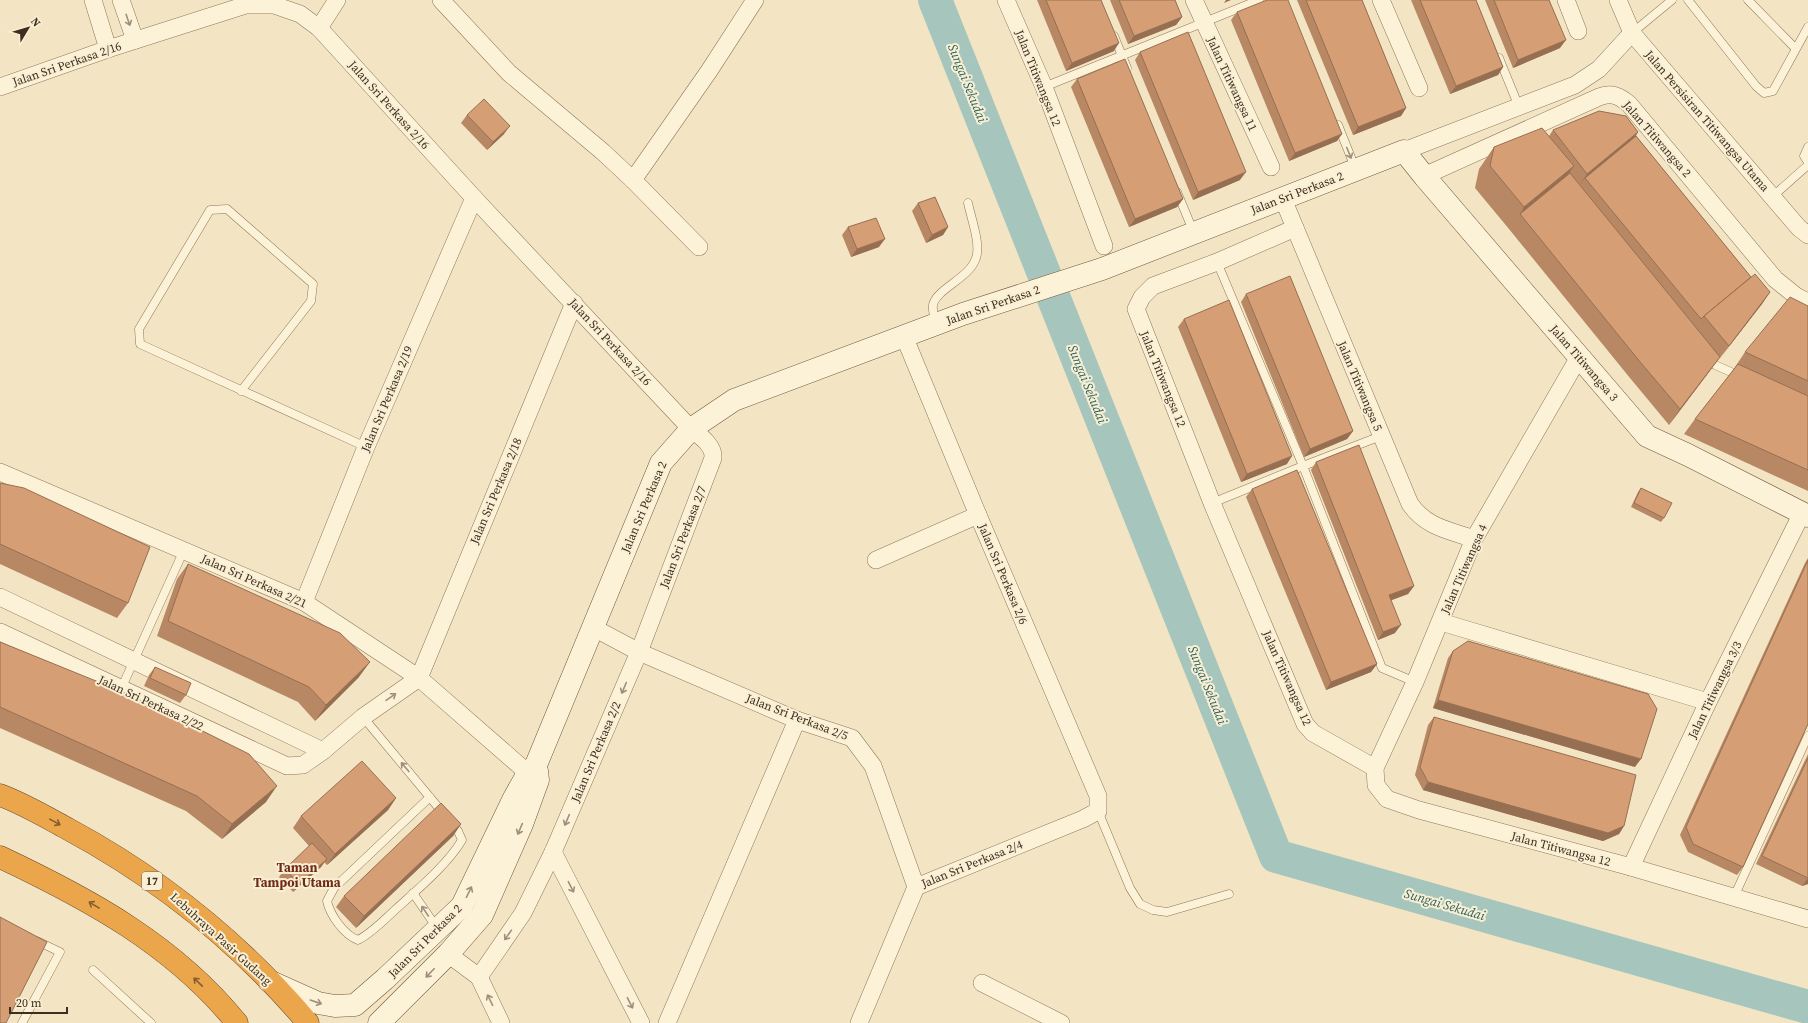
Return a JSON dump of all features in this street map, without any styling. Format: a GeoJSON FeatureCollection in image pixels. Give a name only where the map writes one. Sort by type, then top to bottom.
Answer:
{"type":"FeatureCollection","features":[{"type":"Feature","properties":{"kind":"highway","name":"Lebuhraya Pasir Gudang"},"geometry":{"type":"LineString","coordinates":[[0,796],[21,803],[101,847],[170,892],[242,953],[286,996],[308,1023]]}},
{"type":"Feature","properties":{"kind":"highway"},"geometry":{"type":"LineString","coordinates":[[0,856],[64,888],[133,928],[195,979],[230,1019]]}},
{"type":"Feature","properties":{"kind":"street"},"geometry":{"type":"LineString","coordinates":[[93,0],[108,49]]}},
{"type":"Feature","properties":{"kind":"street"},"geometry":{"type":"LineString","coordinates":[[121,0],[135,40]]}},
{"type":"Feature","properties":{"kind":"street"},"geometry":{"type":"LineString","coordinates":[[319,28],[337,0]]}},
{"type":"Feature","properties":{"kind":"street"},"geometry":{"type":"LineString","coordinates":[[440,0],[509,74],[604,152],[699,247]]}},
{"type":"Feature","properties":{"kind":"street"},"geometry":{"type":"LineString","coordinates":[[633,180],[709,71],[755,0]]}},
{"type":"Feature","properties":{"kind":"street","name":"Jalan Titiwangsa 12"},"geometry":{"type":"LineString","coordinates":[[1006,0],[1044,88],[1104,246]]}},
{"type":"Feature","properties":{"kind":"street","name":"Jalan Titiwangsa 11"},"geometry":{"type":"LineString","coordinates":[[1194,0],[1271,167]]}},
{"type":"Feature","properties":{"kind":"street"},"geometry":{"type":"LineString","coordinates":[[1381,0],[1419,88]]}},
{"type":"Feature","properties":{"kind":"street"},"geometry":{"type":"LineString","coordinates":[[1566,0],[1578,31]]}},
{"type":"Feature","properties":{"kind":"street","name":"Jalan Persisiran Titiwangsa Utama"},"geometry":{"type":"LineString","coordinates":[[1618,0],[1632,33],[1799,228],[1808,235]]}},
{"type":"Feature","properties":{"kind":"street","name":"Jalan Sri Perkasa 2/16"},"geometry":{"type":"LineString","coordinates":[[0,87],[108,49],[246,5],[274,5],[300,14],[319,28],[474,198],[691,429]]}},
{"type":"Feature","properties":{"kind":"street","name":"Jalan Sri Perkasa 2"},"geometry":{"type":"LineString","coordinates":[[268,980],[318,1003],[335,1006],[355,1005],[385,980],[462,906],[534,772],[661,462],[691,429],[734,400],[936,324],[1102,269],[1575,85],[1599,68],[1632,33]]}},
{"type":"Feature","properties":{"kind":"street","name":"Jalan Titiwangsa 2"},"geometry":{"type":"LineString","coordinates":[[1424,176],[1529,133],[1608,94],[1619,96],[1629,104],[1775,279],[1796,296],[1808,302]]}},
{"type":"Feature","properties":{"kind":"street","name":"Jalan Titiwangsa 3"},"geometry":{"type":"LineString","coordinates":[[1404,151],[1647,436],[1688,455],[1805,515]]}},
{"type":"Feature","properties":{"kind":"street","name":"Jalan Sri Perkasa 2/19"},"geometry":{"type":"LineString","coordinates":[[304,602],[366,447],[474,198]]}},
{"type":"Feature","properties":{"kind":"street","name":"Jalan Titiwangsa 5"},"geometry":{"type":"LineString","coordinates":[[1283,199],[1410,504],[1418,515],[1431,524],[1474,540]]}},
{"type":"Feature","properties":{"kind":"street","name":"Jalan Titiwangsa 12"},"geometry":{"type":"LineString","coordinates":[[1295,228],[1217,262],[1153,286],[1142,297],[1136,309],[1212,503],[1305,724],[1313,733],[1375,768],[1376,785],[1387,799],[1419,810],[1631,867],[1808,919]]}},
{"type":"Feature","properties":{"kind":"street","name":"Jalan Sri Perkasa 2/18"},"geometry":{"type":"LineString","coordinates":[[418,678],[574,303]]}},
{"type":"Feature","properties":{"kind":"street","name":"Jalan Sri Perkasa 2/6"},"geometry":{"type":"LineString","coordinates":[[904,336],[978,515],[1098,796],[1098,811]]}},
{"type":"Feature","properties":{"kind":"street","name":"Jalan Titiwangsa 4"},"geometry":{"type":"LineString","coordinates":[[1375,768],[1415,682],[1474,540],[1579,357]]}},
{"type":"Feature","properties":{"kind":"street","name":"Jalan Sri Perkasa 2/7"},"geometry":{"type":"LineString","coordinates":[[639,652],[713,458],[714,452],[709,444],[691,429]]}},
{"type":"Feature","properties":{"kind":"street","name":"Jalan Sri Perkasa 2/21"},"geometry":{"type":"LineString","coordinates":[[0,472],[304,602],[418,678],[534,772]]}},
{"type":"Feature","properties":{"kind":"street"},"geometry":{"type":"LineString","coordinates":[[876,560],[978,515]]}},
{"type":"Feature","properties":{"kind":"street","name":"Jalan Titiwangsa 3/3"},"geometry":{"type":"LineString","coordinates":[[1631,867],[1708,702],[1805,515]]}},
{"type":"Feature","properties":{"kind":"street"},"geometry":{"type":"LineString","coordinates":[[0,597],[323,751],[364,717],[418,678]]}},
{"type":"Feature","properties":{"kind":"street"},"geometry":{"type":"LineString","coordinates":[[1441,622],[1708,702]]}},
{"type":"Feature","properties":{"kind":"street","name":"Jalan Sri Perkasa 2/5"},"geometry":{"type":"LineString","coordinates":[[594,628],[639,652],[797,720],[852,738],[873,766],[916,887]]}},
{"type":"Feature","properties":{"kind":"street","name":"Jalan Sri Perkasa 2/22"},"geometry":{"type":"LineString","coordinates":[[0,632],[287,766],[303,765],[323,751]]}},
{"type":"Feature","properties":{"kind":"street","name":"Jalan Sri Perkasa 2/2"},"geometry":{"type":"LineString","coordinates":[[479,977],[523,913],[553,852],[639,652]]}},
{"type":"Feature","properties":{"kind":"street"},"geometry":{"type":"LineString","coordinates":[[667,1023],[797,720]]}},
{"type":"Feature","properties":{"kind":"street","name":"Jalan Sri Perkasa 2"},"geometry":{"type":"LineString","coordinates":[[379,1023],[448,954],[482,915],[522,824],[534,772]]}},
{"type":"Feature","properties":{"kind":"street","name":"Jalan Sri Perkasa 2/4"},"geometry":{"type":"LineString","coordinates":[[859,1023],[916,887],[1083,819],[1098,811]]}},
{"type":"Feature","properties":{"kind":"street"},"geometry":{"type":"LineString","coordinates":[[553,852],[641,1023]]}},
{"type":"Feature","properties":{"kind":"street"},"geometry":{"type":"LineString","coordinates":[[448,954],[479,977],[501,1023]]}},
{"type":"Feature","properties":{"kind":"street"},"geometry":{"type":"LineString","coordinates":[[982,983],[1037,1018],[1061,1023]]}},
{"type":"Feature","properties":{"kind":"lane"},"geometry":{"type":"LineString","coordinates":[[1044,88],[1259,0]]}},
{"type":"Feature","properties":{"kind":"lane"},"geometry":{"type":"LineString","coordinates":[[1632,33],[1672,0]]}},
{"type":"Feature","properties":{"kind":"lane"},"geometry":{"type":"LineString","coordinates":[[1688,0],[1756,86],[1764,93],[1772,91],[1808,27]]}},
{"type":"Feature","properties":{"kind":"lane"},"geometry":{"type":"LineString","coordinates":[[1748,0],[1795,48]]}},
{"type":"Feature","properties":{"kind":"lane"},"geometry":{"type":"LineString","coordinates":[[1111,27],[1130,76]]}},
{"type":"Feature","properties":{"kind":"lane"},"geometry":{"type":"LineString","coordinates":[[1496,50],[1519,107]]}},
{"type":"Feature","properties":{"kind":"lane"},"geometry":{"type":"LineString","coordinates":[[1333,114],[1356,170]]}},
{"type":"Feature","properties":{"kind":"lane"},"geometry":{"type":"LineString","coordinates":[[1808,147],[1804,156],[1808,162]]}},
{"type":"Feature","properties":{"kind":"lane"},"geometry":{"type":"LineString","coordinates":[[1772,196],[1808,165]]}},
{"type":"Feature","properties":{"kind":"lane"},"geometry":{"type":"LineString","coordinates":[[1174,184],[1194,234]]}},
{"type":"Feature","properties":{"kind":"lane"},"geometry":{"type":"LineString","coordinates":[[936,324],[933,306],[936,299],[971,268],[976,258],[978,246],[968,204]]}},
{"type":"Feature","properties":{"kind":"lane"},"geometry":{"type":"LineString","coordinates":[[241,391],[311,300],[313,284],[227,209],[210,210],[139,329],[140,344],[241,391],[366,447]]}},
{"type":"Feature","properties":{"kind":"lane"},"geometry":{"type":"LineString","coordinates":[[1217,262],[1302,466],[1382,668],[1415,682]]}},
{"type":"Feature","properties":{"kind":"lane"},"geometry":{"type":"LineString","coordinates":[[1705,352],[1715,365],[1751,381]]}},
{"type":"Feature","properties":{"kind":"lane"},"geometry":{"type":"LineString","coordinates":[[1212,503],[1302,466],[1381,436]]}},
{"type":"Feature","properties":{"kind":"lane"},"geometry":{"type":"LineString","coordinates":[[121,689],[184,550]]}},
{"type":"Feature","properties":{"kind":"lane"},"geometry":{"type":"LineString","coordinates":[[364,717],[430,797],[458,831],[462,840],[457,850],[367,935],[358,940],[350,937],[329,910],[327,901],[334,888],[430,797]]}},
{"type":"Feature","properties":{"kind":"lane"},"geometry":{"type":"LineString","coordinates":[[1733,898],[1808,736]]}},
{"type":"Feature","properties":{"kind":"lane"},"geometry":{"type":"LineString","coordinates":[[1098,811],[1130,888],[1140,904],[1153,910],[1167,912],[1228,894]]}},
{"type":"Feature","properties":{"kind":"lane"},"geometry":{"type":"LineString","coordinates":[[413,893],[438,929]]}},
{"type":"Feature","properties":{"kind":"lane"},"geometry":{"type":"LineString","coordinates":[[22,1023],[60,952],[27,936]]}},
{"type":"Feature","properties":{"kind":"lane"},"geometry":{"type":"LineString","coordinates":[[93,970],[151,1023]]}},
{"type":"Feature","properties":{"kind":"building"},"geometry":{"type":"Polygon","coordinates":[[[1046,0],[1101,0],[1119,43],[1072,63],[1046,0]]]}},
{"type":"Feature","properties":{"kind":"building"},"geometry":{"type":"Polygon","coordinates":[[[1119,0],[1175,0],[1182,17],[1134,36],[1119,0]]]}},
{"type":"Feature","properties":{"kind":"building"},"geometry":{"type":"Polygon","coordinates":[[[1267,0],[1288,0],[1342,134],[1295,153],[1237,12],[1267,0]]]}},
{"type":"Feature","properties":{"kind":"building"},"geometry":{"type":"Polygon","coordinates":[[[1306,0],[1362,0],[1406,108],[1358,127],[1306,0]]]}},
{"type":"Feature","properties":{"kind":"building"},"geometry":{"type":"Polygon","coordinates":[[[1420,0],[1476,0],[1503,67],[1456,86],[1420,0]]]}},
{"type":"Feature","properties":{"kind":"building"},"geometry":{"type":"Polygon","coordinates":[[[1494,0],[1549,0],[1566,40],[1518,60],[1494,0]]]}},
{"type":"Feature","properties":{"kind":"building"},"geometry":{"type":"Polygon","coordinates":[[[1188,32],[1246,172],[1198,192],[1140,52],[1188,32]]]}},
{"type":"Feature","properties":{"kind":"building"},"geometry":{"type":"Polygon","coordinates":[[[1125,59],[1183,199],[1135,219],[1077,79],[1125,59]]]}},
{"type":"Feature","properties":{"kind":"building"},"geometry":{"type":"Polygon","coordinates":[[[484,99],[510,126],[493,142],[467,115],[484,99]]]}},
{"type":"Feature","properties":{"kind":"building"},"geometry":{"type":"Polygon","coordinates":[[[1599,111],[1626,116],[1638,132],[1587,174],[1553,130],[1599,111]]]}},
{"type":"Feature","properties":{"kind":"building"},"geometry":{"type":"Polygon","coordinates":[[[1542,128],[1574,166],[1524,207],[1490,166],[1494,147],[1542,128]]]}},
{"type":"Feature","properties":{"kind":"building"},"geometry":{"type":"Polygon","coordinates":[[[1636,136],[1751,277],[1701,319],[1585,178],[1636,136]]]}},
{"type":"Feature","properties":{"kind":"building"},"geometry":{"type":"Polygon","coordinates":[[[1570,173],[1720,357],[1680,409],[1520,214],[1570,173]]]}},
{"type":"Feature","properties":{"kind":"building"},"geometry":{"type":"Polygon","coordinates":[[[935,197],[948,227],[932,235],[918,203],[935,197]]]}},
{"type":"Feature","properties":{"kind":"building"},"geometry":{"type":"Polygon","coordinates":[[[876,218],[885,239],[857,249],[848,227],[876,218]]]}},
{"type":"Feature","properties":{"kind":"building"},"geometry":{"type":"Polygon","coordinates":[[[1755,274],[1770,292],[1729,346],[1704,316],[1755,274]]]}},
{"type":"Feature","properties":{"kind":"building"},"geometry":{"type":"Polygon","coordinates":[[[1290,276],[1353,431],[1310,449],[1246,294],[1290,276]]]}},
{"type":"Feature","properties":{"kind":"building"},"geometry":{"type":"Polygon","coordinates":[[[1790,297],[1808,306],[1808,381],[1745,352],[1790,297]]]}},
{"type":"Feature","properties":{"kind":"building"},"geometry":{"type":"Polygon","coordinates":[[[1229,300],[1292,456],[1247,474],[1184,319],[1229,300]]]}},
{"type":"Feature","properties":{"kind":"building"},"geometry":{"type":"Polygon","coordinates":[[[1738,364],[1808,396],[1808,470],[1695,419],[1738,364]]]}},
{"type":"Feature","properties":{"kind":"building"},"geometry":{"type":"Polygon","coordinates":[[[1359,445],[1414,586],[1389,595],[1401,625],[1383,632],[1316,462],[1359,445]]]}},
{"type":"Feature","properties":{"kind":"building"},"geometry":{"type":"Polygon","coordinates":[[[1297,470],[1377,664],[1331,682],[1252,489],[1297,470]]]}},
{"type":"Feature","properties":{"kind":"building"},"geometry":{"type":"Polygon","coordinates":[[[0,483],[24,488],[150,547],[128,603],[0,544],[0,483]]]}},
{"type":"Feature","properties":{"kind":"building"},"geometry":{"type":"Polygon","coordinates":[[[1641,488],[1672,503],[1664,518],[1634,503],[1641,488]]]}},
{"type":"Feature","properties":{"kind":"building"},"geometry":{"type":"Polygon","coordinates":[[[1808,560],[1808,724],[1743,867],[1693,844],[1686,827],[1808,560]]]}},
{"type":"Feature","properties":{"kind":"building"},"geometry":{"type":"Polygon","coordinates":[[[188,564],[340,633],[370,662],[326,705],[309,687],[168,621],[188,564]]]}},
{"type":"Feature","properties":{"kind":"building"},"geometry":{"type":"Polygon","coordinates":[[[1468,641],[1648,694],[1657,709],[1641,759],[1438,700],[1453,651],[1468,641]]]}},
{"type":"Feature","properties":{"kind":"building"},"geometry":{"type":"Polygon","coordinates":[[[0,642],[128,694],[249,754],[277,786],[232,824],[197,796],[0,707],[0,642]]]}},
{"type":"Feature","properties":{"kind":"building"},"geometry":{"type":"Polygon","coordinates":[[[155,667],[191,683],[186,695],[150,678],[155,667]]]}},
{"type":"Feature","properties":{"kind":"building"},"geometry":{"type":"Polygon","coordinates":[[[1434,717],[1636,775],[1624,826],[1608,833],[1428,782],[1420,767],[1434,717]]]}},
{"type":"Feature","properties":{"kind":"building"},"geometry":{"type":"Polygon","coordinates":[[[1808,758],[1808,878],[1762,856],[1808,758]]]}},
{"type":"Feature","properties":{"kind":"building"},"geometry":{"type":"Polygon","coordinates":[[[362,761],[396,798],[335,854],[301,816],[362,761]]]}},
{"type":"Feature","properties":{"kind":"building"},"geometry":{"type":"Polygon","coordinates":[[[441,803],[461,824],[364,916],[344,896],[441,803]]]}},
{"type":"Feature","properties":{"kind":"building"},"geometry":{"type":"Polygon","coordinates":[[[312,843],[327,859],[299,884],[285,869],[312,843]]]}},
{"type":"Feature","properties":{"kind":"building"},"geometry":{"type":"Polygon","coordinates":[[[0,917],[47,942],[6,1023],[0,1023],[0,917]]]}},
{"type":"Feature","properties":{"kind":"waterway","name":"Sungai Sekudai"},"geometry":{"type":"LineString","coordinates":[[935,0],[1276,856],[1808,1007]]}},
{"type":"Feature","properties":{"kind":"district","name":"Taman Tampoi Utama"},"geometry":{"type":"Point","coordinates":[297,874]}}]}
